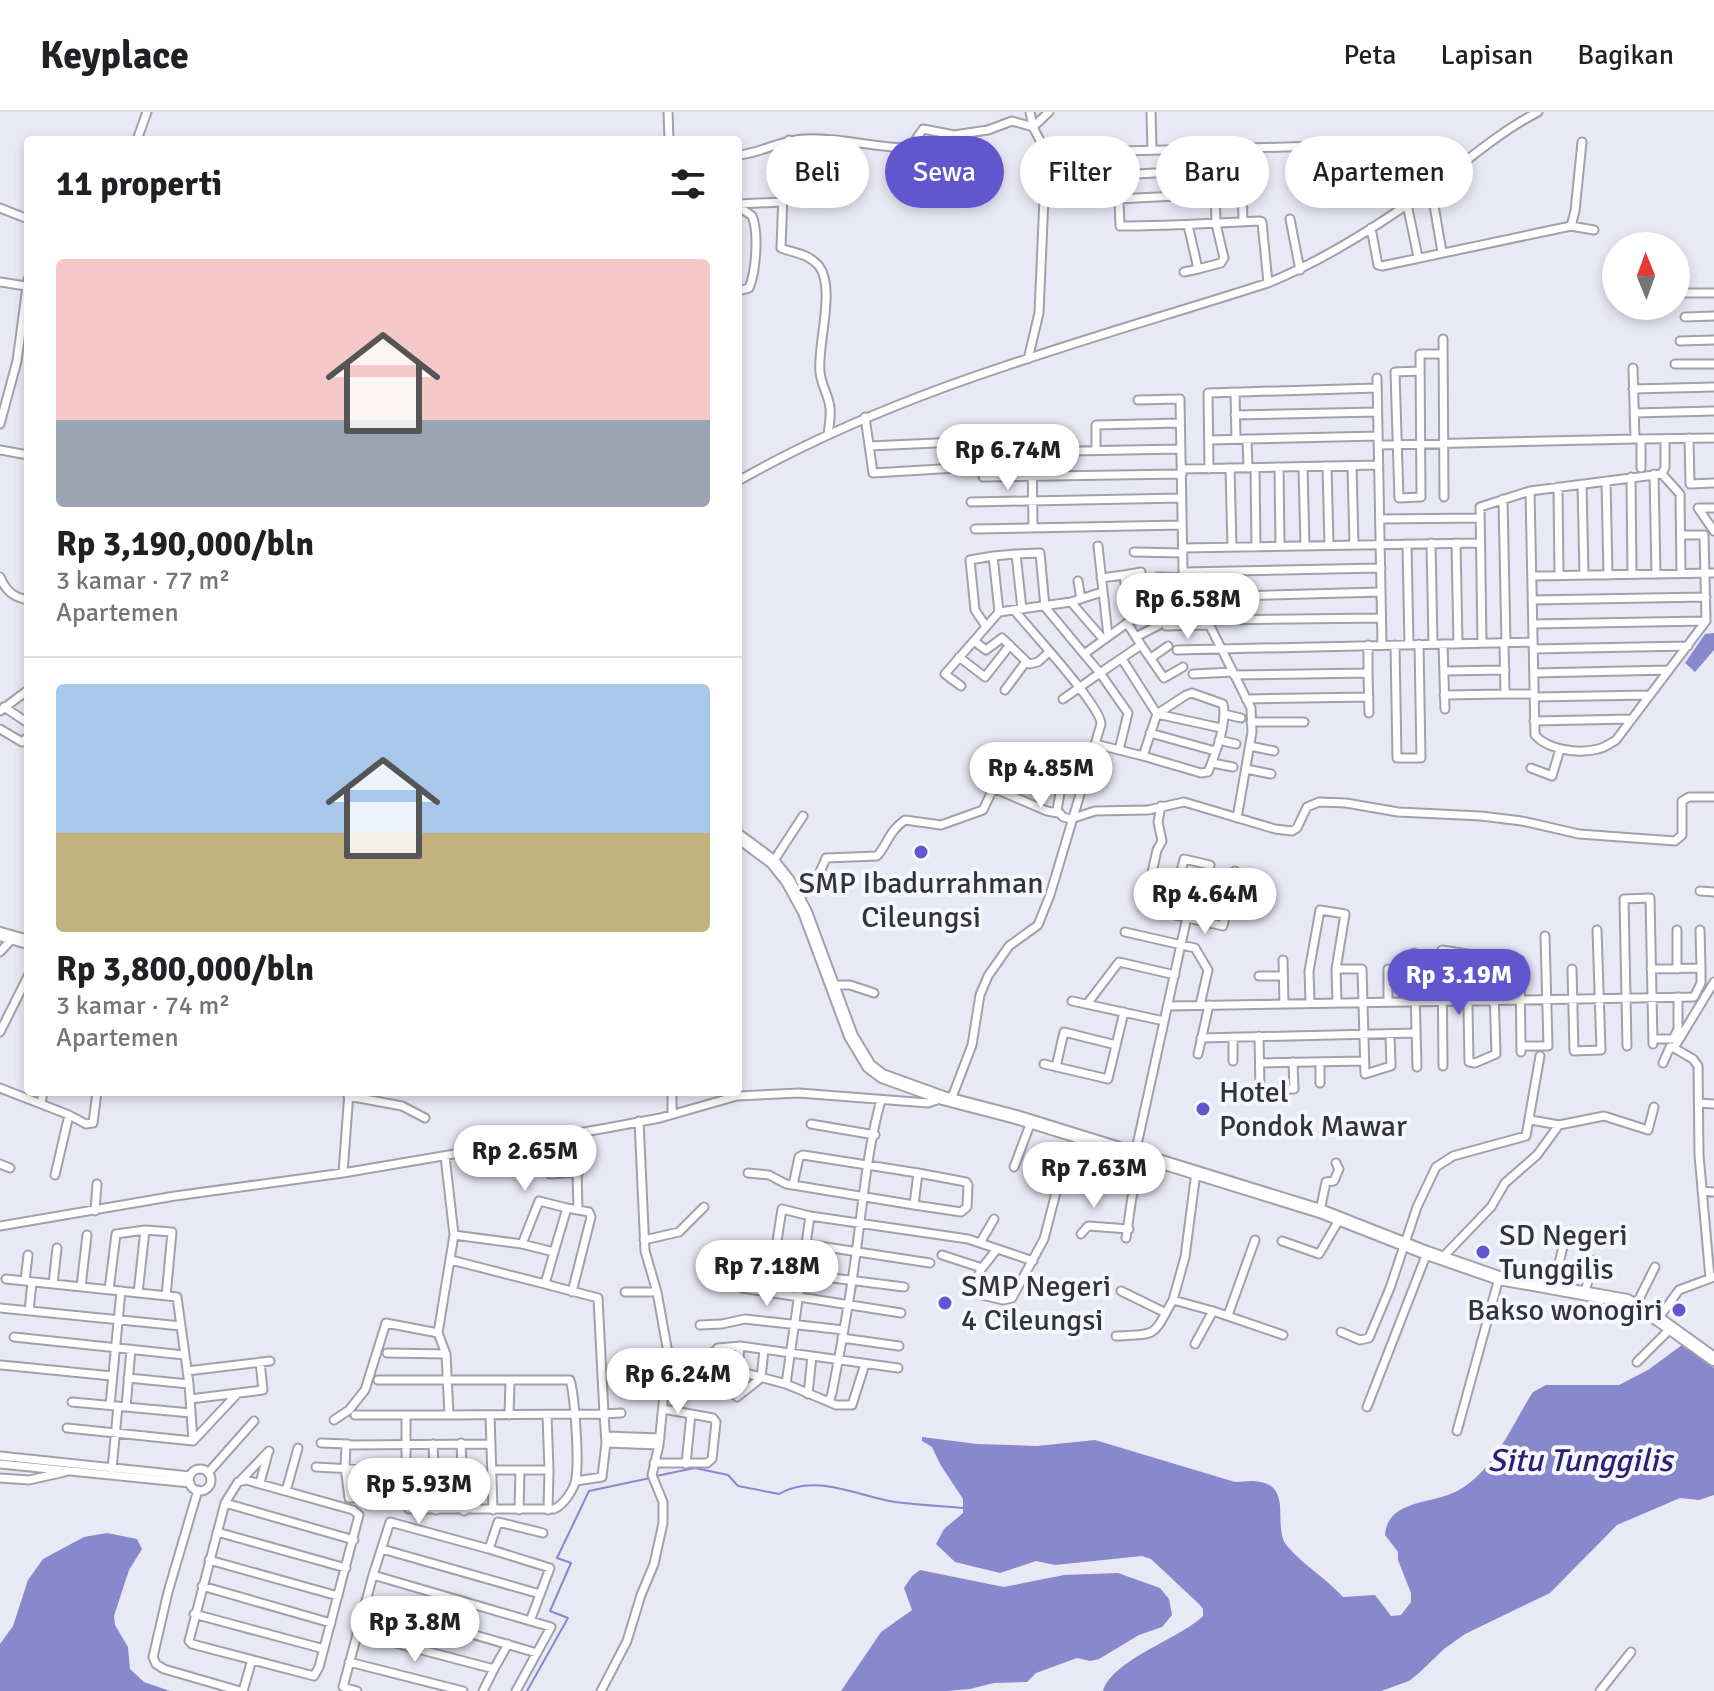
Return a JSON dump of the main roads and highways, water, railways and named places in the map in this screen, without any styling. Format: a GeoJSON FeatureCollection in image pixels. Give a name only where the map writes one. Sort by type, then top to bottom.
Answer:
{"type":"FeatureCollection","features":[{"type":"Feature","properties":{"kind":"main road"},"geometry":{"type":"LineString","coordinates":[[742,839],[773,862],[798,900],[851,1036],[869,1066],[882,1076],[947,1099],[1320,1211],[1441,1259],[1499,1278],[1584,1295],[1617,1298],[1636,1305],[1714,1359]]}},
{"type":"Feature","properties":{"kind":"water"},"geometry":{"type":"Polygon","coordinates":[[[1714,633],[1714,650],[1695,672],[1685,663],[1705,634],[1714,633]]]}},
{"type":"Feature","properties":{"kind":"water","name":"Situ Tunggilis"},"geometry":{"type":"Polygon","coordinates":[[[1682,1345],[1714,1368],[1714,1495],[1699,1500],[1680,1498],[1617,1525],[1550,1593],[1465,1634],[1409,1681],[1381,1691],[1103,1691],[1119,1669],[1203,1616],[1199,1604],[1151,1559],[1142,1556],[1055,1565],[1036,1561],[1000,1573],[955,1562],[936,1544],[944,1529],[963,1513],[963,1499],[932,1447],[922,1441],[922,1437],[977,1444],[1037,1446],[1095,1440],[1235,1482],[1257,1481],[1270,1485],[1279,1500],[1283,1538],[1293,1553],[1343,1597],[1375,1595],[1391,1616],[1401,1615],[1411,1602],[1411,1593],[1398,1560],[1398,1552],[1385,1535],[1394,1514],[1414,1504],[1449,1495],[1472,1481],[1501,1446],[1533,1392],[1546,1385],[1619,1385],[1648,1370],[1682,1345]]]}},
{"type":"Feature","properties":{"kind":"water"},"geometry":{"type":"Polygon","coordinates":[[[107,1533],[137,1539],[142,1549],[129,1570],[114,1616],[115,1625],[128,1647],[130,1669],[144,1682],[170,1691],[0,1691],[0,1644],[13,1626],[28,1580],[43,1559],[84,1537],[107,1533]]]}},
{"type":"Feature","properties":{"kind":"water"},"geometry":{"type":"Polygon","coordinates":[[[920,1570],[1004,1587],[1064,1575],[1118,1573],[1160,1588],[1169,1599],[1172,1615],[1162,1627],[1139,1635],[1099,1659],[1090,1661],[1077,1658],[1036,1673],[1027,1682],[994,1683],[947,1691],[841,1691],[881,1632],[912,1610],[904,1588],[920,1570]]]}},
{"type":"Feature","properties":{"kind":"waterway"},"geometry":{"type":"LineString","coordinates":[[656,1476],[695,1468],[728,1475],[738,1486],[779,1494],[793,1488],[822,1486],[895,1502],[964,1508]]}},
{"type":"Feature","properties":{"kind":"waterway"},"geometry":{"type":"LineString","coordinates":[[527,1691],[568,1618],[550,1611],[571,1563],[557,1558],[589,1491],[650,1478]]}},
{"type":"Feature","properties":{"kind":"place","name":"SMP Ibadurrahman Cileungsi"},"geometry":{"type":"Point","coordinates":[921,852]}},
{"type":"Feature","properties":{"kind":"place","name":"Hotel Pondok Mawar"},"geometry":{"type":"Point","coordinates":[1203,1109]}},
{"type":"Feature","properties":{"kind":"place","name":"SD Negeri Tunggilis"},"geometry":{"type":"Point","coordinates":[1483,1252]}},
{"type":"Feature","properties":{"kind":"place","name":"SMP Negeri 4 Cileungsi"},"geometry":{"type":"Point","coordinates":[945,1303]}},
{"type":"Feature","properties":{"kind":"place","name":"Bakso wonogiri"},"geometry":{"type":"Point","coordinates":[1679,1310]}}]}
